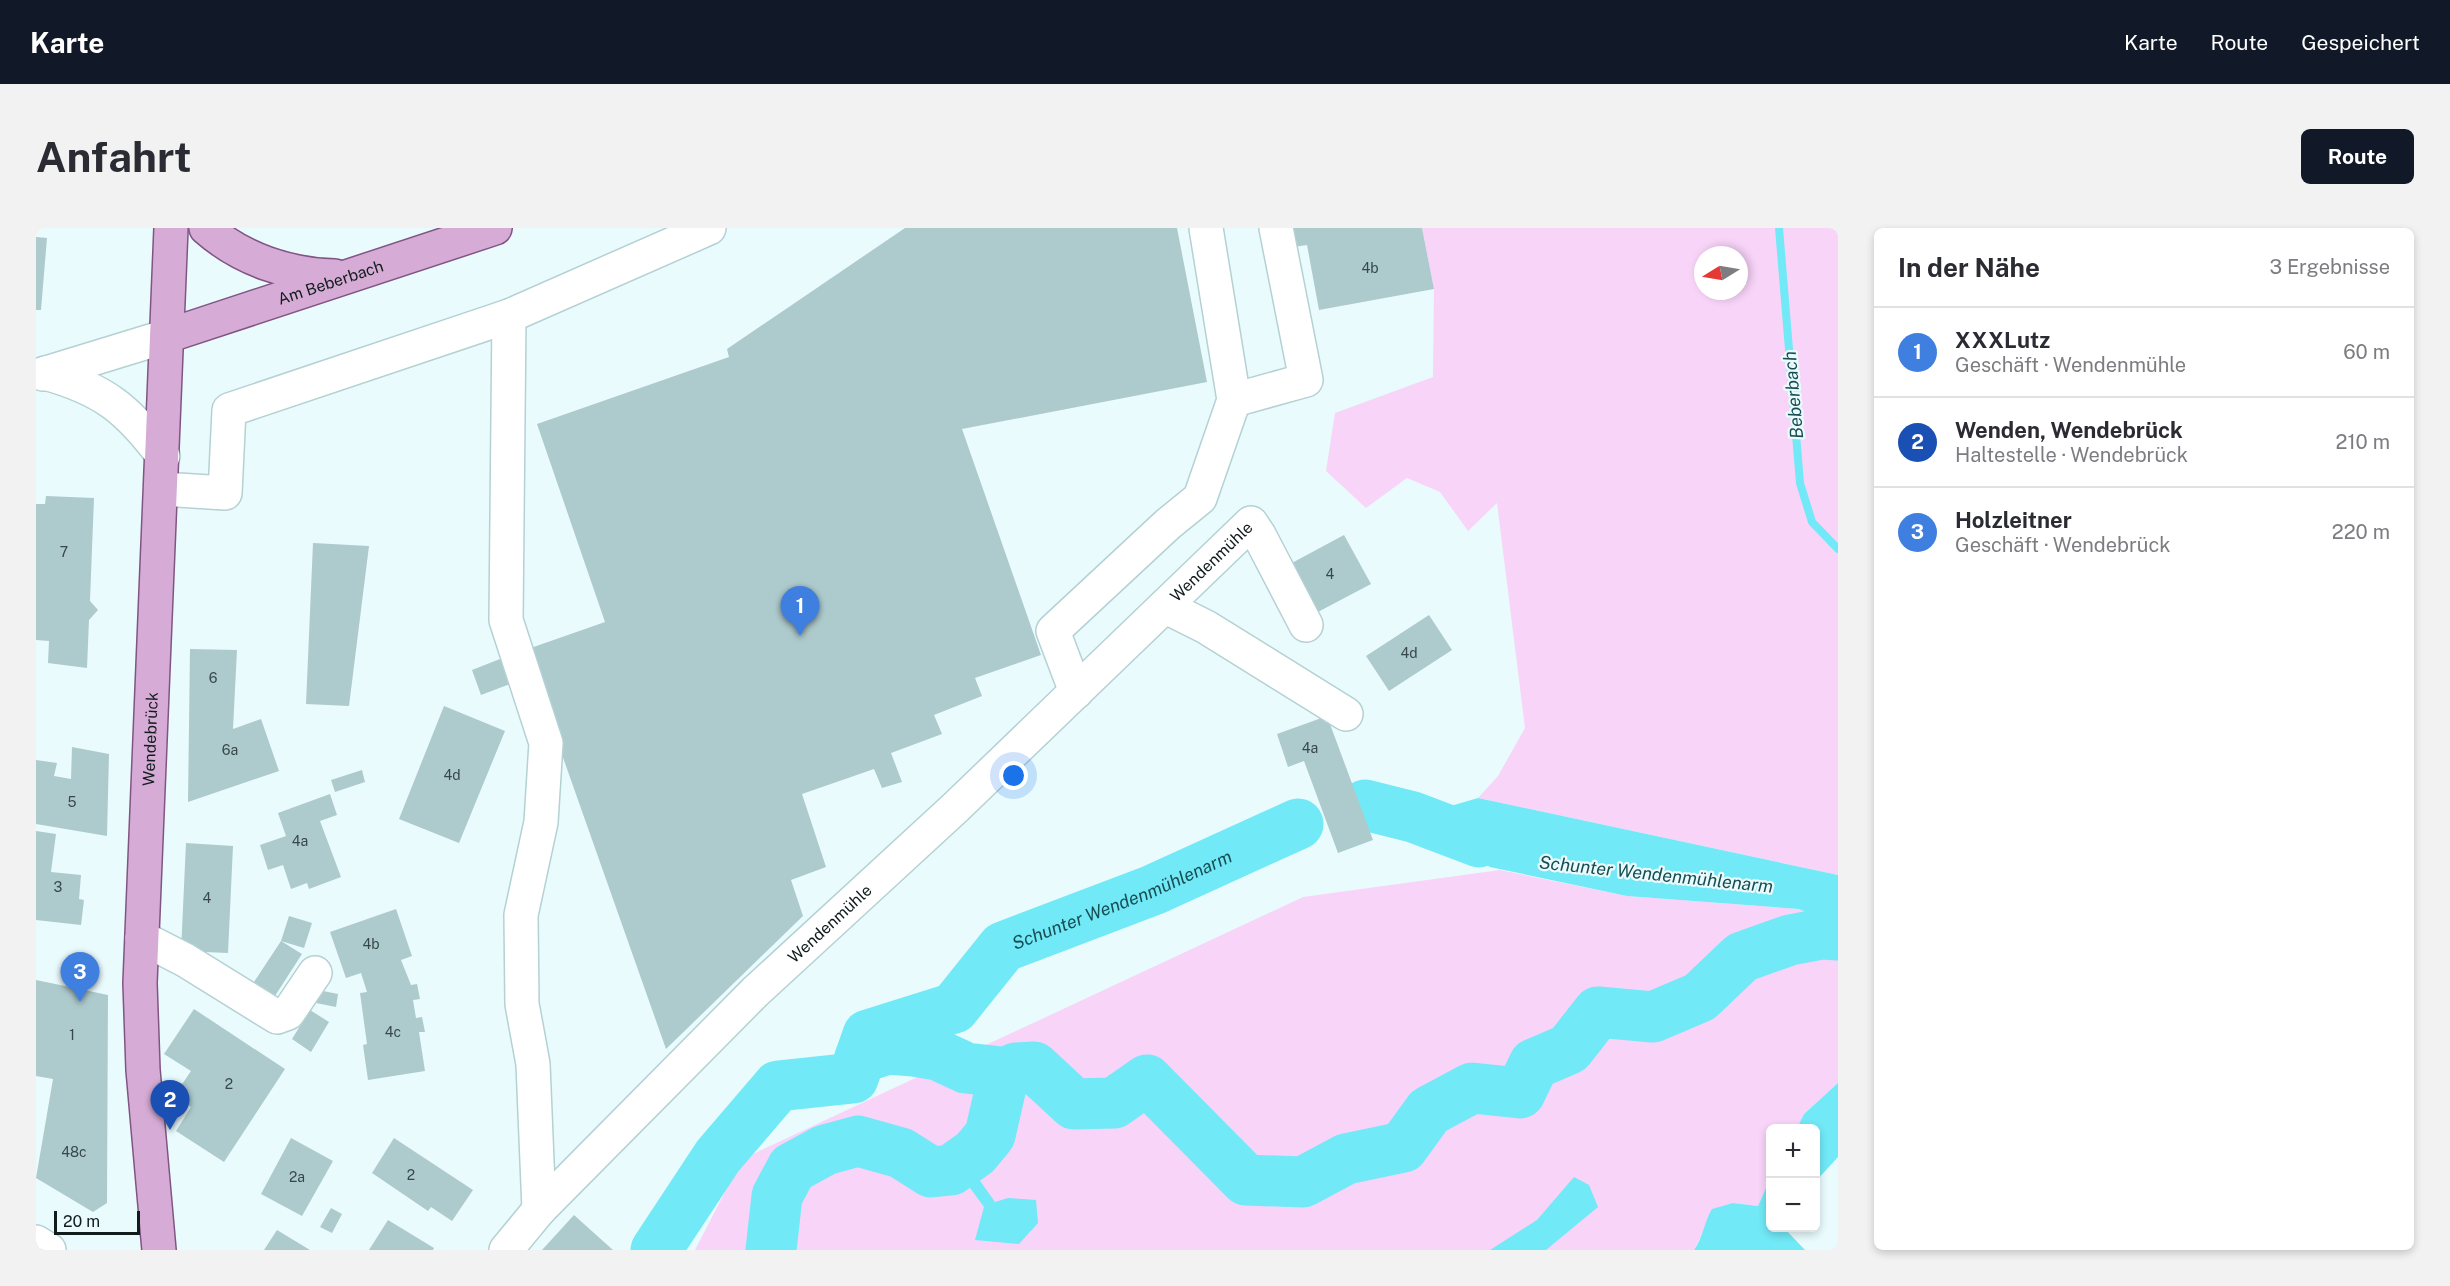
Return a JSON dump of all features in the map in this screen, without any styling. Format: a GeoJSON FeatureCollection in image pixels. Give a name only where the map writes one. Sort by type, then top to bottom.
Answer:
{"type":"FeatureCollection","features":[{"type":"Feature","properties":{"kind":"main road","name":"Wendebrück"},"geometry":{"type":"LineString","coordinates":[[159,1250],[143,1070],[140,983],[171,228]]}},
{"type":"Feature","properties":{"kind":"main road"},"geometry":{"type":"LineString","coordinates":[[206,228],[242,253],[262,262],[291,271],[321,276],[352,276]]}},
{"type":"Feature","properties":{"kind":"main road","name":"Am Beberbach"},"geometry":{"type":"LineString","coordinates":[[167,336],[495,228]]}},
{"type":"Feature","properties":{"kind":"street"},"geometry":{"type":"LineString","coordinates":[[162,489],[225,493],[229,410],[509,316],[709,228]]}},
{"type":"Feature","properties":{"kind":"street"},"geometry":{"type":"LineString","coordinates":[[1076,692],[1053,631],[1168,524],[1200,498],[1234,400],[1206,228]]}},
{"type":"Feature","properties":{"kind":"street"},"geometry":{"type":"LineString","coordinates":[[1234,400],[1306,380],[1276,228]]}},
{"type":"Feature","properties":{"kind":"street"},"geometry":{"type":"LineString","coordinates":[[509,316],[506,620],[546,743],[541,822],[521,915],[522,1004],[533,1064],[539,1210]]}},
{"type":"Feature","properties":{"kind":"street"},"geometry":{"type":"LineString","coordinates":[[41,375],[167,336]]}},
{"type":"Feature","properties":{"kind":"street"},"geometry":{"type":"LineString","coordinates":[[41,375],[74,381],[114,402],[140,424],[163,456]]}},
{"type":"Feature","properties":{"kind":"street","name":"Wendenmühle"},"geometry":{"type":"LineString","coordinates":[[506,1250],[539,1210],[754,992],[956,808],[1166,608],[1251,523],[1259,534],[1306,625]]}},
{"type":"Feature","properties":{"kind":"street","name":"Wendenmühle"},"geometry":{"type":"LineString","coordinates":[[1166,608],[1206,627],[1346,714]]}},
{"type":"Feature","properties":{"kind":"street"},"geometry":{"type":"LineString","coordinates":[[142,938],[185,960],[277,1017],[288,1013],[315,973]]}},
{"type":"Feature","properties":{"kind":"street"},"geometry":{"type":"LineString","coordinates":[[36,1242],[49,1250]]}},
{"type":"Feature","properties":{"kind":"shaded area"},"geometry":{"type":"Polygon","coordinates":[[[1422,228],[1838,228],[1838,875],[1478,798],[1498,776],[1525,728],[1497,503],[1468,531],[1440,492],[1407,478],[1366,508],[1326,471],[1335,413],[1433,377],[1434,289],[1422,228]]]}},
{"type":"Feature","properties":{"kind":"shaded area"},"geometry":{"type":"Polygon","coordinates":[[[1500,870],[1627,896],[1799,909],[1838,927],[1838,1083],[1804,1114],[1799,1124],[1766,1124],[1766,1188],[1758,1206],[1733,1203],[1702,1234],[1694,1250],[695,1250],[742,1159],[1303,897],[1500,870]]]}},
{"type":"Feature","properties":{"kind":"water"},"geometry":{"type":"Polygon","coordinates":[[[1478,798],[1838,875],[1838,927],[1799,909],[1627,896],[1490,867],[1413,817],[1478,798]]]}},
{"type":"Feature","properties":{"kind":"water"},"geometry":{"type":"Polygon","coordinates":[[[1838,1083],[1838,1157],[1820,1177],[1820,1124],[1799,1124],[1804,1114],[1838,1083]]]}},
{"type":"Feature","properties":{"kind":"water"},"geometry":{"type":"Polygon","coordinates":[[[966,1161],[995,1202],[1008,1198],[1036,1200],[1038,1223],[1019,1244],[975,1240],[984,1207],[954,1166],[966,1161]]]}},
{"type":"Feature","properties":{"kind":"water"},"geometry":{"type":"Polygon","coordinates":[[[1574,1177],[1589,1185],[1598,1207],[1546,1250],[1490,1250],[1537,1220],[1574,1177]]]}},
{"type":"Feature","properties":{"kind":"water"},"geometry":{"type":"Polygon","coordinates":[[[1766,1188],[1766,1232],[1788,1232],[1805,1250],[1694,1250],[1712,1209],[1733,1203],[1758,1206],[1766,1188]]]}},
{"type":"Feature","properties":{"kind":"building"},"geometry":{"type":"Polygon","coordinates":[[[905,228],[1177,228],[1207,382],[962,429],[1041,655],[975,678],[982,696],[934,715],[942,734],[891,753],[902,782],[882,788],[874,769],[802,794],[826,867],[791,880],[803,916],[666,1049],[525,650],[605,622],[537,424],[729,357],[727,349],[905,228]]]}},
{"type":"Feature","properties":{"kind":"building"},"geometry":{"type":"Polygon","coordinates":[[[1283,228],[1422,228],[1434,289],[1319,310],[1307,245],[1287,248],[1283,228]]]}},
{"type":"Feature","properties":{"kind":"building"},"geometry":{"type":"Polygon","coordinates":[[[36,237],[47,238],[41,310],[36,310],[36,237]]]}},
{"type":"Feature","properties":{"kind":"building"},"geometry":{"type":"Polygon","coordinates":[[[46,496],[94,498],[90,601],[98,610],[89,620],[87,668],[48,663],[49,641],[36,640],[36,504],[45,504],[46,496]]]}},
{"type":"Feature","properties":{"kind":"building"},"geometry":{"type":"Polygon","coordinates":[[[1344,535],[1371,584],[1316,613],[1290,564],[1344,535]]]}},
{"type":"Feature","properties":{"kind":"building"},"geometry":{"type":"Polygon","coordinates":[[[313,543],[369,546],[349,706],[306,704],[313,543]]]}},
{"type":"Feature","properties":{"kind":"building"},"geometry":{"type":"Polygon","coordinates":[[[1429,615],[1452,650],[1389,691],[1366,656],[1429,615]]]}},
{"type":"Feature","properties":{"kind":"building"},"geometry":{"type":"Polygon","coordinates":[[[190,649],[237,650],[233,729],[261,719],[279,771],[188,802],[190,649]]]}},
{"type":"Feature","properties":{"kind":"building"},"geometry":{"type":"Polygon","coordinates":[[[500,659],[510,684],[481,695],[472,670],[500,659]]]}},
{"type":"Feature","properties":{"kind":"building"},"geometry":{"type":"Polygon","coordinates":[[[444,706],[505,731],[459,843],[399,819],[444,706]]]}},
{"type":"Feature","properties":{"kind":"building"},"geometry":{"type":"Polygon","coordinates":[[[1327,716],[1373,840],[1338,853],[1304,761],[1288,767],[1277,734],[1327,716]]]}},
{"type":"Feature","properties":{"kind":"building"},"geometry":{"type":"Polygon","coordinates":[[[72,747],[109,754],[107,836],[36,824],[36,760],[57,763],[54,776],[71,779],[72,747]]]}},
{"type":"Feature","properties":{"kind":"building"},"geometry":{"type":"Polygon","coordinates":[[[362,770],[365,782],[335,792],[331,780],[362,770]]]}},
{"type":"Feature","properties":{"kind":"building"},"geometry":{"type":"Polygon","coordinates":[[[330,794],[337,815],[320,821],[341,877],[309,889],[307,883],[291,889],[283,865],[268,870],[260,845],[286,836],[278,813],[330,794]]]}},
{"type":"Feature","properties":{"kind":"building"},"geometry":{"type":"Polygon","coordinates":[[[36,831],[56,834],[51,872],[81,875],[79,899],[84,900],[81,925],[36,920],[36,831]]]}},
{"type":"Feature","properties":{"kind":"building"},"geometry":{"type":"Polygon","coordinates":[[[186,843],[233,846],[228,953],[181,951],[186,843]]]}},
{"type":"Feature","properties":{"kind":"building"},"geometry":{"type":"Polygon","coordinates":[[[396,909],[412,956],[401,960],[411,985],[417,984],[420,999],[413,1000],[416,1018],[422,1017],[425,1032],[419,1032],[425,1071],[368,1080],[363,1045],[367,1044],[360,993],[367,992],[361,973],[346,978],[330,932],[396,909]]]}},
{"type":"Feature","properties":{"kind":"building"},"geometry":{"type":"Polygon","coordinates":[[[289,916],[312,923],[304,948],[281,941],[289,916]]]}},
{"type":"Feature","properties":{"kind":"building"},"geometry":{"type":"Polygon","coordinates":[[[281,941],[302,954],[273,999],[252,985],[281,941]]]}},
{"type":"Feature","properties":{"kind":"building"},"geometry":{"type":"Polygon","coordinates":[[[36,980],[108,995],[107,1203],[93,1212],[36,1178],[53,1079],[36,1076],[36,980]]]}},
{"type":"Feature","properties":{"kind":"building"},"geometry":{"type":"Polygon","coordinates":[[[318,990],[338,994],[336,1007],[316,1003],[318,990]]]}},
{"type":"Feature","properties":{"kind":"building"},"geometry":{"type":"Polygon","coordinates":[[[194,1009],[285,1069],[224,1162],[176,1131],[191,1107],[174,1096],[191,1071],[164,1054],[194,1009]]]}},
{"type":"Feature","properties":{"kind":"building"},"geometry":{"type":"Polygon","coordinates":[[[310,1010],[329,1022],[311,1052],[292,1039],[310,1010]]]}},
{"type":"Feature","properties":{"kind":"building"},"geometry":{"type":"Polygon","coordinates":[[[291,1138],[333,1161],[302,1216],[261,1194],[291,1138]]]}},
{"type":"Feature","properties":{"kind":"building"},"geometry":{"type":"Polygon","coordinates":[[[394,1138],[473,1190],[452,1221],[431,1207],[428,1211],[372,1173],[394,1138]]]}},
{"type":"Feature","properties":{"kind":"building"},"geometry":{"type":"Polygon","coordinates":[[[331,1208],[342,1214],[332,1233],[320,1227],[331,1208]]]}},
{"type":"Feature","properties":{"kind":"building"},"geometry":{"type":"Polygon","coordinates":[[[574,1215],[613,1250],[542,1250],[574,1215]]]}},
{"type":"Feature","properties":{"kind":"building"},"geometry":{"type":"Polygon","coordinates":[[[388,1220],[434,1248],[433,1250],[369,1250],[388,1220]]]}},
{"type":"Feature","properties":{"kind":"building"},"geometry":{"type":"Polygon","coordinates":[[[277,1230],[310,1250],[264,1250],[277,1230]]]}},
{"type":"Feature","properties":{"kind":"waterway","name":"Beberbach"},"geometry":{"type":"LineString","coordinates":[[1779,228],[1800,483],[1812,522],[1838,549]]}},
{"type":"Feature","properties":{"kind":"waterway","name":"Schunter Wendenmühlenarm"},"geometry":{"type":"LineString","coordinates":[[1365,805],[1413,817],[1479,842]]}},
{"type":"Feature","properties":{"kind":"waterway","name":"Schunter Wendenmühlenarm"},"geometry":{"type":"LineString","coordinates":[[656,1250],[718,1156],[778,1086],[853,1078],[868,1035],[954,1008],[1003,947],[1153,890],[1298,824]]}},
{"type":"Feature","properties":{"kind":"waterway"},"geometry":{"type":"LineString","coordinates":[[771,1250],[777,1196],[792,1168],[825,1150],[858,1141],[901,1153],[931,1172],[951,1170],[975,1153],[990,1135],[1003,1078],[1016,1068],[1034,1067],[1074,1104],[1114,1103],[1147,1080],[1246,1180],[1303,1182],[1346,1159],[1403,1147],[1429,1111],[1472,1088],[1520,1093],[1534,1064],[1569,1049],[1598,1012],[1653,1017],[1700,997],[1742,957],[1790,940],[1822,934],[1838,935]]}},
{"type":"Feature","properties":{"kind":"waterway"},"geometry":{"type":"LineString","coordinates":[[860,1058],[888,1049],[914,1051],[938,1055],[966,1068],[1010,1073]]}},
{"type":"Feature","properties":{"kind":"place","name":"XXXLutz"},"geometry":{"type":"Point","coordinates":[800,636]}},
{"type":"Feature","properties":{"kind":"place","name":"Holzleitner"},"geometry":{"type":"Point","coordinates":[80,1002]}},
{"type":"Feature","properties":{"kind":"place","name":"Wenden, Wendebrück"},"geometry":{"type":"Point","coordinates":[170,1130]}}]}
